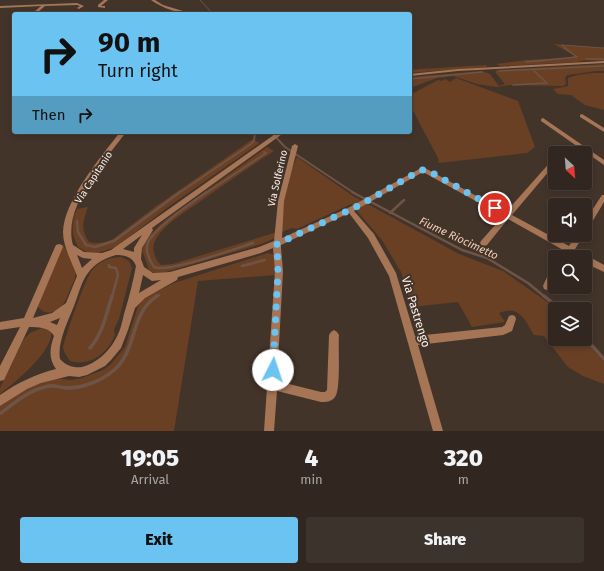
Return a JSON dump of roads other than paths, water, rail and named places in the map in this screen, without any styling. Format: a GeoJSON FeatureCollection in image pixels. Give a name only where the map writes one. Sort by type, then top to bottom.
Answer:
{"type":"FeatureCollection","features":[{"type":"Feature","properties":{"kind":"street"},"geometry":{"type":"LineString","coordinates":[[96,10],[103,7],[99,6],[106,0]]}},
{"type":"Feature","properties":{"kind":"street"},"geometry":{"type":"LineString","coordinates":[[153,0],[162,6],[184,12]]}},
{"type":"Feature","properties":{"kind":"street"},"geometry":{"type":"LineString","coordinates":[[0,7],[46,4],[77,4],[82,6],[79,8]]}},
{"type":"Feature","properties":{"kind":"street"},"geometry":{"type":"LineString","coordinates":[[36,12],[46,4]]}},
{"type":"Feature","properties":{"kind":"street"},"geometry":{"type":"LineString","coordinates":[[412,75],[442,71],[604,62]]}},
{"type":"Feature","properties":{"kind":"street"},"geometry":{"type":"LineString","coordinates":[[582,116],[604,130]]}},
{"type":"Feature","properties":{"kind":"street"},"geometry":{"type":"LineString","coordinates":[[543,120],[604,163]]}},
{"type":"Feature","properties":{"kind":"street","name":"Via Capitanio"},"geometry":{"type":"LineString","coordinates":[[81,276],[67,233],[68,223],[73,209],[86,186],[122,134]]}},
{"type":"Feature","properties":{"kind":"street"},"geometry":{"type":"LineString","coordinates":[[68,371],[58,364],[55,353],[70,304],[81,276],[89,265],[121,247],[280,134]]}},
{"type":"Feature","properties":{"kind":"street","name":"Via Solferino"},"geometry":{"type":"LineString","coordinates":[[269,431],[278,271],[277,244],[280,234],[281,201],[295,146]]}},
{"type":"Feature","properties":{"kind":"street"},"geometry":{"type":"LineString","coordinates":[[484,243],[548,168]]}},
{"type":"Feature","properties":{"kind":"street"},"geometry":{"type":"LineString","coordinates":[[130,308],[139,297],[149,290],[182,274],[277,244],[350,210],[421,170],[427,170],[508,215],[562,250]]}},
{"type":"Feature","properties":{"kind":"street"},"geometry":{"type":"LineString","coordinates":[[592,216],[604,197]]}},
{"type":"Feature","properties":{"kind":"street","name":"Via Pastrengo"},"geometry":{"type":"LineString","coordinates":[[350,210],[371,236],[387,264],[396,286],[438,431]]}},
{"type":"Feature","properties":{"kind":"street"},"geometry":{"type":"LineString","coordinates":[[0,401],[15,390],[35,380],[68,371],[74,372],[89,369],[100,363],[111,354],[121,337],[130,308],[140,269],[137,254],[140,243],[157,221]]}},
{"type":"Feature","properties":{"kind":"street"},"geometry":{"type":"LineString","coordinates":[[0,376],[27,322],[59,247]]}},
{"type":"Feature","properties":{"kind":"street"},"geometry":{"type":"LineString","coordinates":[[72,248],[83,255],[95,256],[126,252],[137,259]]}},
{"type":"Feature","properties":{"kind":"street"},"geometry":{"type":"LineString","coordinates":[[592,263],[604,269]]}},
{"type":"Feature","properties":{"kind":"street"},"geometry":{"type":"LineString","coordinates":[[140,269],[152,277],[182,274]]}},
{"type":"Feature","properties":{"kind":"street"},"geometry":{"type":"LineString","coordinates":[[0,326],[36,322],[55,316],[70,304]]}},
{"type":"Feature","properties":{"kind":"street"},"geometry":{"type":"LineString","coordinates":[[412,341],[503,331],[509,328],[512,319]]}},
{"type":"Feature","properties":{"kind":"street"},"geometry":{"type":"LineString","coordinates":[[36,322],[55,329],[59,336]]}},
{"type":"Feature","properties":{"kind":"street"},"geometry":{"type":"LineString","coordinates":[[272,384],[327,397],[332,393],[333,387],[334,335]]}},
{"type":"Feature","properties":{"kind":"waterway","name":"Fiume Riocimetto"},"geometry":{"type":"LineString","coordinates":[[200,0],[211,12]]}},
{"type":"Feature","properties":{"kind":"waterway"},"geometry":{"type":"LineString","coordinates":[[567,49],[561,45],[604,48]]}},
{"type":"Feature","properties":{"kind":"waterway"},"geometry":{"type":"LineString","coordinates":[[526,62],[577,57],[565,48]]}},
{"type":"Feature","properties":{"kind":"waterway"},"geometry":{"type":"LineString","coordinates":[[586,59],[604,59]]}},
{"type":"Feature","properties":{"kind":"waterway"},"geometry":{"type":"LineString","coordinates":[[532,69],[604,66]]}},
{"type":"Feature","properties":{"kind":"waterway"},"geometry":{"type":"LineString","coordinates":[[499,71],[532,69]]}},
{"type":"Feature","properties":{"kind":"waterway"},"geometry":{"type":"LineString","coordinates":[[513,85],[547,83],[532,69]]}},
{"type":"Feature","properties":{"kind":"waterway"},"geometry":{"type":"LineString","coordinates":[[412,79],[482,72]]}},
{"type":"Feature","properties":{"kind":"waterway"},"geometry":{"type":"LineString","coordinates":[[179,193],[251,144],[254,141],[255,134]]}},
{"type":"Feature","properties":{"kind":"waterway","name":"Fiume Riocimetto"},"geometry":{"type":"LineString","coordinates":[[273,134],[285,147],[354,193]]}},
{"type":"Feature","properties":{"kind":"waterway"},"geometry":{"type":"LineString","coordinates":[[206,193],[266,153],[264,152]]}},
{"type":"Feature","properties":{"kind":"waterway"},"geometry":{"type":"LineString","coordinates":[[77,221],[78,232],[86,245],[95,247],[114,241],[180,192]]}},
{"type":"Feature","properties":{"kind":"waterway"},"geometry":{"type":"LineString","coordinates":[[207,192],[172,217],[149,240],[147,252],[154,267],[162,268],[187,264],[253,243]]}},
{"type":"Feature","properties":{"kind":"waterway","name":"Fiume Riocimetto"},"geometry":{"type":"LineString","coordinates":[[352,192],[391,212]]}},
{"type":"Feature","properties":{"kind":"waterway"},"geometry":{"type":"LineString","coordinates":[[391,212],[404,200]]}},
{"type":"Feature","properties":{"kind":"waterway","name":"Fiume Riocimetto"},"geometry":{"type":"LineString","coordinates":[[391,212],[462,250],[487,258],[528,283],[545,297]]}},
{"type":"Feature","properties":{"kind":"waterway"},"geometry":{"type":"LineString","coordinates":[[242,266],[265,260]]}},
{"type":"Feature","properties":{"kind":"waterway"},"geometry":{"type":"LineString","coordinates":[[109,265],[109,267],[116,268],[118,275],[112,297]]}},
{"type":"Feature","properties":{"kind":"waterway"},"geometry":{"type":"LineString","coordinates":[[90,348],[101,330],[112,296]]}},
{"type":"Feature","properties":{"kind":"waterway"},"geometry":{"type":"LineString","coordinates":[[1,413],[24,396],[36,390],[51,386],[67,388],[79,387],[92,383],[108,375],[121,363],[131,343],[137,322],[142,312],[157,296]]}},
{"type":"Feature","properties":{"kind":"waterway","name":"Fiume Riocimetto"},"geometry":{"type":"LineString","coordinates":[[544,296],[551,302]]}},
{"type":"Feature","properties":{"kind":"waterway","name":"Fiume Riocimetto"},"geometry":{"type":"LineString","coordinates":[[592,346],[604,359]]}}]}
